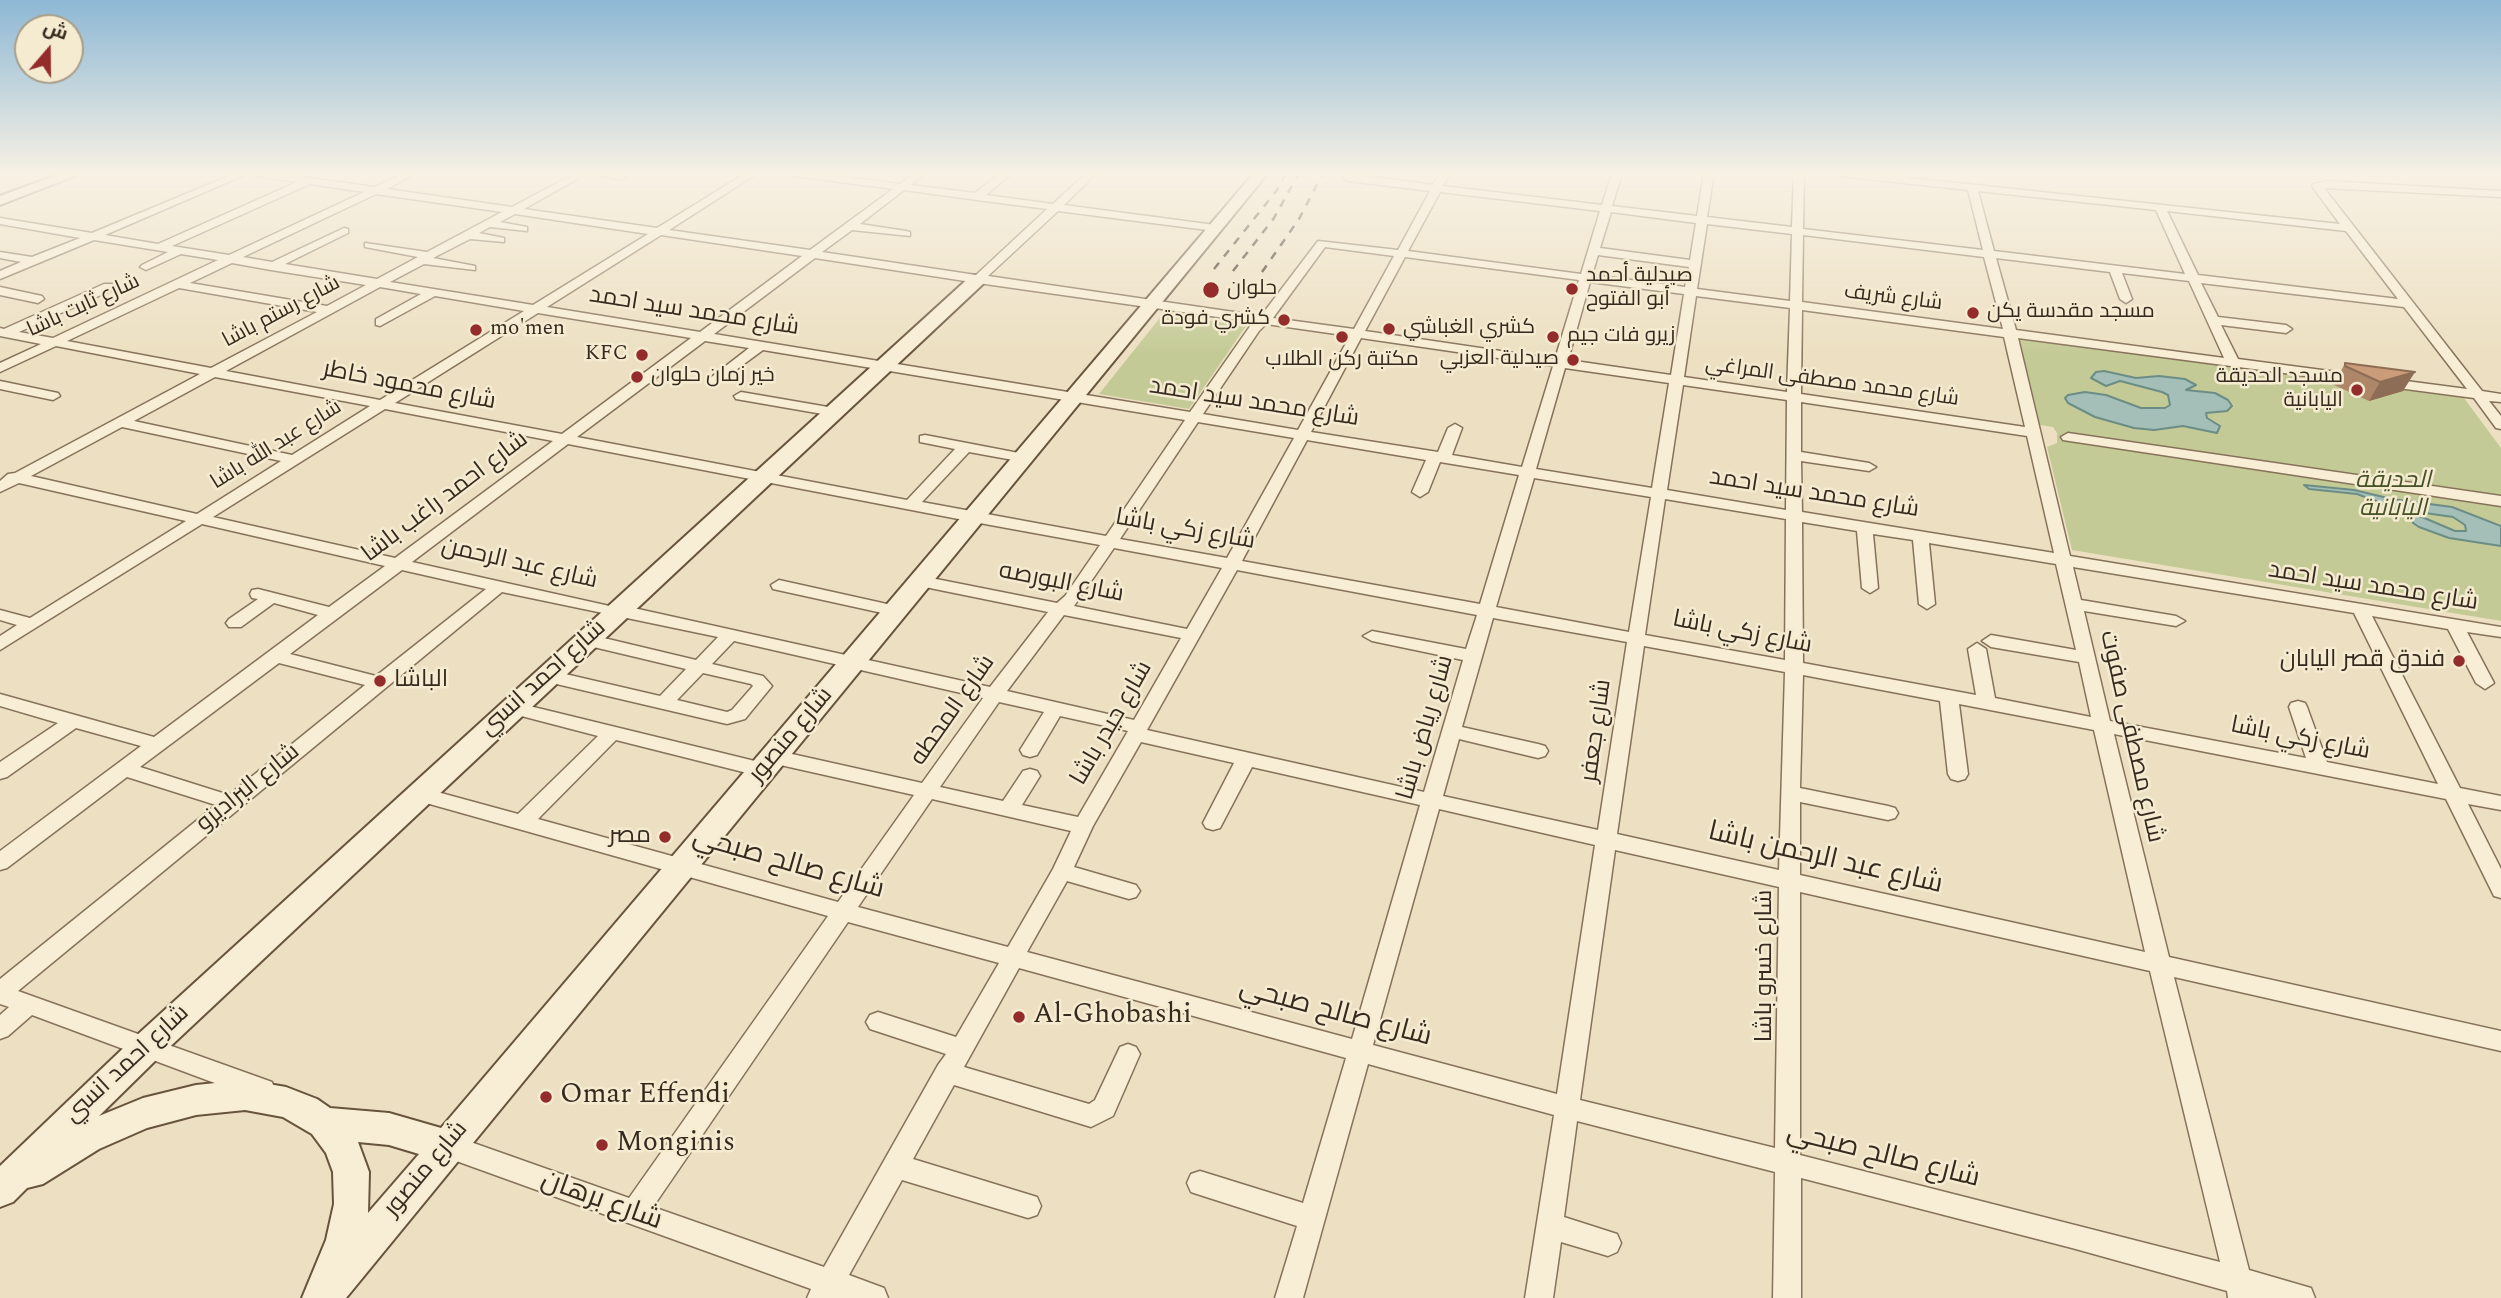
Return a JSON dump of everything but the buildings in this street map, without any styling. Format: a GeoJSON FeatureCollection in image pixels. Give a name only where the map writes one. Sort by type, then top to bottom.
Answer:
{"type":"FeatureCollection","features":[{"type":"Feature","properties":{"kind":"street","name":"شارع محمد سيد احمد"},"geometry":{"type":"LineString","coordinates":[[72,234],[2501,632]]}},
{"type":"Feature","properties":{"kind":"street"},"geometry":{"type":"LineString","coordinates":[[0,275],[99,234]]}},
{"type":"Feature","properties":{"kind":"street"},"geometry":{"type":"LineString","coordinates":[[157,248],[187,234]]}},
{"type":"Feature","properties":{"kind":"street","name":"شارع ثابت باشا"},"geometry":{"type":"LineString","coordinates":[[0,368],[283,234]]}},
{"type":"Feature","properties":{"kind":"street"},"geometry":{"type":"LineString","coordinates":[[271,267],[339,234]]}},
{"type":"Feature","properties":{"kind":"street","name":"شارع رستم باشا"},"geometry":{"type":"LineString","coordinates":[[0,487],[471,234]]}},
{"type":"Feature","properties":{"kind":"street","name":"شارع عبد الله باشا"},"geometry":{"type":"LineString","coordinates":[[0,644],[655,234]]}},
{"type":"Feature","properties":{"kind":"street","name":"شارع محمد مصطفى المراغي"},"geometry":{"type":"LineString","coordinates":[[668,234],[2032,432]]}},
{"type":"Feature","properties":{"kind":"street","name":"شارع احمد راغب باشا"},"geometry":{"type":"LineString","coordinates":[[0,862],[840,234]]}},
{"type":"Feature","properties":{"kind":"street","name":"شارع احمد انسي"},"geometry":{"type":"LineString","coordinates":[[0,1190],[147,1047],[1027,234]]}},
{"type":"Feature","properties":{"kind":"street","name":"شارع منصور"},"geometry":{"type":"LineString","coordinates":[[318,1298],[683,867],[1210,234]]}},
{"type":"Feature","properties":{"kind":"street","name":"شارع حيدر باشا"},"geometry":{"type":"LineString","coordinates":[[826,1290],[946,1072],[1062,871],[1083,825],[1232,564],[1412,234]]}},
{"type":"Feature","properties":{"kind":"street","name":"شارع رياض باشا"},"geometry":{"type":"LineString","coordinates":[[1289,1298],[1451,731],[1598,234]]}},
{"type":"Feature","properties":{"kind":"street","name":"شارع جعفر"},"geometry":{"type":"LineString","coordinates":[[1539,1298],[1636,639],[1700,234]]}},
{"type":"Feature","properties":{"kind":"street","name":"شارع خسرو باشا"},"geometry":{"type":"LineString","coordinates":[[1787,1298],[1790,793],[1794,670],[1794,399],[1798,234]]}},
{"type":"Feature","properties":{"kind":"street"},"geometry":{"type":"LineString","coordinates":[[1820,234],[2409,304]]}},
{"type":"Feature","properties":{"kind":"street","name":"شارع مصطفى صفوت"},"geometry":{"type":"LineString","coordinates":[[1984,234],[2240,1290]]}},
{"type":"Feature","properties":{"kind":"street"},"geometry":{"type":"LineString","coordinates":[[2172,234],[2233,363]]}},
{"type":"Feature","properties":{"kind":"street"},"geometry":{"type":"LineString","coordinates":[[2355,234],[2501,425]]}},
{"type":"Feature","properties":{"kind":"street"},"geometry":{"type":"LineString","coordinates":[[468,235],[500,240]]}},
{"type":"Feature","properties":{"kind":"street","name":"شارع شريف"},"geometry":{"type":"LineString","coordinates":[[1322,243],[2501,398]]}},
{"type":"Feature","properties":{"kind":"street","name":"شارع المحطه"},"geometry":{"type":"LineString","coordinates":[[632,1214],[994,695],[1060,609],[1071,600],[1261,321],[1270,314],[1322,243]]}},
{"type":"Feature","properties":{"kind":"street"},"geometry":{"type":"LineString","coordinates":[[369,245],[471,268]]}},
{"type":"Feature","properties":{"kind":"street"},"geometry":{"type":"LineString","coordinates":[[146,267],[180,251]]}},
{"type":"Feature","properties":{"kind":"street"},"geometry":{"type":"LineString","coordinates":[[1593,251],[1695,264]]}},
{"type":"Feature","properties":{"kind":"street"},"geometry":{"type":"LineString","coordinates":[[0,255],[33,261]]}},
{"type":"Feature","properties":{"kind":"street"},"geometry":{"type":"LineString","coordinates":[[2114,268],[2126,299]]}},
{"type":"Feature","properties":{"kind":"street"},"geometry":{"type":"LineString","coordinates":[[178,284],[329,310]]}},
{"type":"Feature","properties":{"kind":"street"},"geometry":{"type":"LineString","coordinates":[[3,333],[108,287]]}},
{"type":"Feature","properties":{"kind":"street"},"geometry":{"type":"LineString","coordinates":[[0,291],[38,299]]}},
{"type":"Feature","properties":{"kind":"street"},"geometry":{"type":"LineString","coordinates":[[380,322],[432,293]]}},
{"type":"Feature","properties":{"kind":"street"},"geometry":{"type":"LineString","coordinates":[[2212,320],[2286,329]]}},
{"type":"Feature","properties":{"kind":"street","name":"شارع محمود خاطر"},"geometry":{"type":"LineString","coordinates":[[3,333],[974,517]]}},
{"type":"Feature","properties":{"kind":"street"},"geometry":{"type":"LineString","coordinates":[[714,382],[759,347]]}},
{"type":"Feature","properties":{"kind":"street"},"geometry":{"type":"LineString","coordinates":[[0,385],[53,396]]}},
{"type":"Feature","properties":{"kind":"street"},"geometry":{"type":"LineString","coordinates":[[741,396],[834,412]]}},
{"type":"Feature","properties":{"kind":"street"},"geometry":{"type":"LineString","coordinates":[[120,422],[295,460]]}},
{"type":"Feature","properties":{"kind":"street"},"geometry":{"type":"LineString","coordinates":[[1420,492],[1455,428]]}},
{"type":"Feature","properties":{"kind":"street"},"geometry":{"type":"LineString","coordinates":[[2059,436],[2501,500]]}},
{"type":"Feature","properties":{"kind":"street"},"geometry":{"type":"LineString","coordinates":[[925,439],[1024,458]]}},
{"type":"Feature","properties":{"kind":"street"},"geometry":{"type":"LineString","coordinates":[[911,505],[965,447]]}},
{"type":"Feature","properties":{"kind":"street"},"geometry":{"type":"LineString","coordinates":[[1794,455],[1869,467]]}},
{"type":"Feature","properties":{"kind":"street","name":"شارع عبد الرحمن"},"geometry":{"type":"LineString","coordinates":[[0,474],[853,663]]}},
{"type":"Feature","properties":{"kind":"street","name":"شارع زكي باشا"},"geometry":{"type":"LineString","coordinates":[[974,517],[1487,610],[1794,670],[1987,703],[2501,803]]}},
{"type":"Feature","properties":{"kind":"street"},"geometry":{"type":"LineString","coordinates":[[1864,527],[1870,588]]}},
{"type":"Feature","properties":{"kind":"street"},"geometry":{"type":"LineString","coordinates":[[1920,535],[1927,604]]}},
{"type":"Feature","properties":{"kind":"street","name":"شارع البورصه"},"geometry":{"type":"LineString","coordinates":[[921,581],[1191,635]]}},
{"type":"Feature","properties":{"kind":"street"},"geometry":{"type":"LineString","coordinates":[[779,585],[896,611]]}},
{"type":"Feature","properties":{"kind":"street","name":"شارع البراديزو"},"geometry":{"type":"LineString","coordinates":[[0,993],[499,586]]}},
{"type":"Feature","properties":{"kind":"street"},"geometry":{"type":"LineString","coordinates":[[795,606],[808,592]]}},
{"type":"Feature","properties":{"kind":"street"},"geometry":{"type":"LineString","coordinates":[[235,623],[264,596],[331,613]]}},
{"type":"Feature","properties":{"kind":"street"},"geometry":{"type":"LineString","coordinates":[[2073,604],[2176,621]]}},
{"type":"Feature","properties":{"kind":"street"},"geometry":{"type":"LineString","coordinates":[[2360,609],[2501,890]]}},
{"type":"Feature","properties":{"kind":"street"},"geometry":{"type":"LineString","coordinates":[[0,615],[32,624]]}},
{"type":"Feature","properties":{"kind":"street"},"geometry":{"type":"LineString","coordinates":[[2454,624],[2486,683]]}},
{"type":"Feature","properties":{"kind":"street"},"geometry":{"type":"LineString","coordinates":[[664,703],[730,635]]}},
{"type":"Feature","properties":{"kind":"street"},"geometry":{"type":"LineString","coordinates":[[1372,636],[1473,656]]}},
{"type":"Feature","properties":{"kind":"street"},"geometry":{"type":"LineString","coordinates":[[548,676],[731,718],[738,715],[763,686],[757,680],[587,640]]}},
{"type":"Feature","properties":{"kind":"street"},"geometry":{"type":"LineString","coordinates":[[1987,703],[1984,645],[2086,658]]}},
{"type":"Feature","properties":{"kind":"street"},"geometry":{"type":"LineString","coordinates":[[274,656],[379,682]]}},
{"type":"Feature","properties":{"kind":"street","name":"شارع عبد الرحمن باشا"},"geometry":{"type":"LineString","coordinates":[[853,663],[1055,709],[1246,759],[2501,1041]]}},
{"type":"Feature","properties":{"kind":"street"},"geometry":{"type":"LineString","coordinates":[[1949,696],[1958,774]]}},
{"type":"Feature","properties":{"kind":"street"},"geometry":{"type":"LineString","coordinates":[[0,700],[156,744]]}},
{"type":"Feature","properties":{"kind":"street"},"geometry":{"type":"LineString","coordinates":[[2298,707],[2319,768]]}},
{"type":"Feature","properties":{"kind":"street"},"geometry":{"type":"LineString","coordinates":[[513,708],[612,733],[928,792],[1083,825]]}},
{"type":"Feature","properties":{"kind":"street"},"geometry":{"type":"LineString","coordinates":[[1030,750],[1055,709]]}},
{"type":"Feature","properties":{"kind":"street"},"geometry":{"type":"LineString","coordinates":[[0,772],[73,721]]}},
{"type":"Feature","properties":{"kind":"street"},"geometry":{"type":"LineString","coordinates":[[1451,731],[1538,751]]}},
{"type":"Feature","properties":{"kind":"street"},"geometry":{"type":"LineString","coordinates":[[523,822],[612,733]]}},
{"type":"Feature","properties":{"kind":"street"},"geometry":{"type":"LineString","coordinates":[[1213,823],[1246,759]]}},
{"type":"Feature","properties":{"kind":"street"},"geometry":{"type":"LineString","coordinates":[[123,769],[232,803]]}},
{"type":"Feature","properties":{"kind":"street"},"geometry":{"type":"LineString","coordinates":[[1008,810],[1030,776]]}},
{"type":"Feature","properties":{"kind":"street"},"geometry":{"type":"LineString","coordinates":[[1790,793],[1888,814]]}},
{"type":"Feature","properties":{"kind":"street","name":"شارع صالح صبحي"},"geometry":{"type":"LineString","coordinates":[[419,794],[1359,1052],[1789,1165],[2071,1235],[2240,1290],[2301,1298]]}},
{"type":"Feature","properties":{"kind":"street"},"geometry":{"type":"LineString","coordinates":[[1062,871],[1129,891]]}},
{"type":"Feature","properties":{"kind":"street"},"geometry":{"type":"LineString","coordinates":[[0,993],[239,1079],[305,1110],[324,1123],[341,1144],[351,1172],[352,1204],[344,1241],[318,1298]]}},
{"type":"Feature","properties":{"kind":"street"},"geometry":{"type":"LineString","coordinates":[[0,1029],[29,1004]]}},
{"type":"Feature","properties":{"kind":"street"},"geometry":{"type":"LineString","coordinates":[[878,1022],[960,1048]]}},
{"type":"Feature","properties":{"kind":"street"},"geometry":{"type":"LineString","coordinates":[[946,1072],[1091,1116],[1104,1108],[1128,1054]]}},
{"type":"Feature","properties":{"kind":"street"},"geometry":{"type":"LineString","coordinates":[[0,1196],[31,1171],[87,1138],[142,1114],[196,1100],[245,1096],[286,1102]]}},
{"type":"Feature","properties":{"kind":"street","name":"شارع برهان"},"geometry":{"type":"LineString","coordinates":[[324,1123],[389,1129],[448,1146],[826,1290],[874,1298]]}},
{"type":"Feature","properties":{"kind":"street"},"geometry":{"type":"LineString","coordinates":[[895,1166],[1028,1206]]}},
{"type":"Feature","properties":{"kind":"street"},"geometry":{"type":"LineString","coordinates":[[1200,1183],[1312,1218]]}},
{"type":"Feature","properties":{"kind":"street"},"geometry":{"type":"LineString","coordinates":[[1550,1226],[1608,1243]]}},
{"type":"Feature","properties":{"kind":"green space"},"geometry":{"type":"Polygon","coordinates":[[[1163,314],[1246,326],[1189,409],[1099,394],[1163,314]]]}},
{"type":"Feature","properties":{"kind":"green space","name":"الحديقة اليابانية"},"geometry":{"type":"Polygon","coordinates":[[[2019,338],[2464,398],[2501,448],[2501,621],[2072,550],[2047,447],[2057,443],[2057,433],[2053,427],[2040,425],[2019,338]]]}},
{"type":"Feature","properties":{"kind":"water"},"geometry":{"type":"Polygon","coordinates":[[[2104,371],[2136,378],[2159,376],[2185,379],[2196,385],[2186,390],[2215,393],[2228,400],[2232,406],[2227,411],[2206,413],[2207,418],[2220,426],[2217,433],[2183,426],[2154,430],[2134,428],[2095,417],[2068,403],[2065,398],[2068,395],[2085,392],[2106,395],[2141,408],[2165,408],[2170,405],[2168,395],[2162,392],[2120,381],[2106,386],[2091,378],[2096,372],[2104,371]]]}},
{"type":"Feature","properties":{"kind":"water"},"geometry":{"type":"Polygon","coordinates":[[[2304,485],[2354,490],[2392,499],[2452,507],[2501,526],[2501,546],[2449,538],[2419,527],[2407,516],[2422,517],[2455,531],[2466,531],[2465,525],[2453,517],[2397,509],[2357,494],[2309,489],[2304,485]]]}},
{"type":"Feature","properties":{"kind":"railway"},"geometry":{"type":"LineString","coordinates":[[1214,269],[1242,234]]}},
{"type":"Feature","properties":{"kind":"railway"},"geometry":{"type":"LineString","coordinates":[[1233,271],[1262,234]]}},
{"type":"Feature","properties":{"kind":"railway"},"geometry":{"type":"LineString","coordinates":[[1262,272],[1289,234]]}},
{"type":"Feature","properties":{"kind":"place","name":"صيدلية أحمد أبو الفتوح"},"geometry":{"type":"Point","coordinates":[1572,289]}},
{"type":"Feature","properties":{"kind":"place","name":"حلوان"},"geometry":{"type":"Point","coordinates":[1211,290]}},
{"type":"Feature","properties":{"kind":"place","name":"مسجد مقدسة يكن"},"geometry":{"type":"Point","coordinates":[1973,313]}},
{"type":"Feature","properties":{"kind":"place","name":"كشري فودة"},"geometry":{"type":"Point","coordinates":[1284,320]}},
{"type":"Feature","properties":{"kind":"place","name":"كشري الغباشي"},"geometry":{"type":"Point","coordinates":[1389,329]}},
{"type":"Feature","properties":{"kind":"place","name":"mo'men"},"geometry":{"type":"Point","coordinates":[476,330]}},
{"type":"Feature","properties":{"kind":"place","name":"مكتبة ركن الطلاب"},"geometry":{"type":"Point","coordinates":[1342,337]}},
{"type":"Feature","properties":{"kind":"place","name":"زيرو فات جيم"},"geometry":{"type":"Point","coordinates":[1553,337]}},
{"type":"Feature","properties":{"kind":"place","name":"KFC"},"geometry":{"type":"Point","coordinates":[642,355]}},
{"type":"Feature","properties":{"kind":"place","name":"صيدلية العزبي"},"geometry":{"type":"Point","coordinates":[1573,360]}},
{"type":"Feature","properties":{"kind":"place","name":"خير زمان حلوان"},"geometry":{"type":"Point","coordinates":[637,377]}},
{"type":"Feature","properties":{"kind":"place","name":"مسجد الحديقة اليابانية"},"geometry":{"type":"Point","coordinates":[2357,390]}},
{"type":"Feature","properties":{"kind":"place","name":"فندق قصر اليابان"},"geometry":{"type":"Point","coordinates":[2459,661]}},
{"type":"Feature","properties":{"kind":"place","name":"الباشا"},"geometry":{"type":"Point","coordinates":[380,681]}},
{"type":"Feature","properties":{"kind":"place","name":"مصر"},"geometry":{"type":"Point","coordinates":[665,837]}},
{"type":"Feature","properties":{"kind":"place","name":"Al-Ghobashi"},"geometry":{"type":"Point","coordinates":[1019,1017]}},
{"type":"Feature","properties":{"kind":"place","name":"Omar Effendi"},"geometry":{"type":"Point","coordinates":[546,1097]}},
{"type":"Feature","properties":{"kind":"place","name":"Monginis"},"geometry":{"type":"Point","coordinates":[602,1145]}}]}
